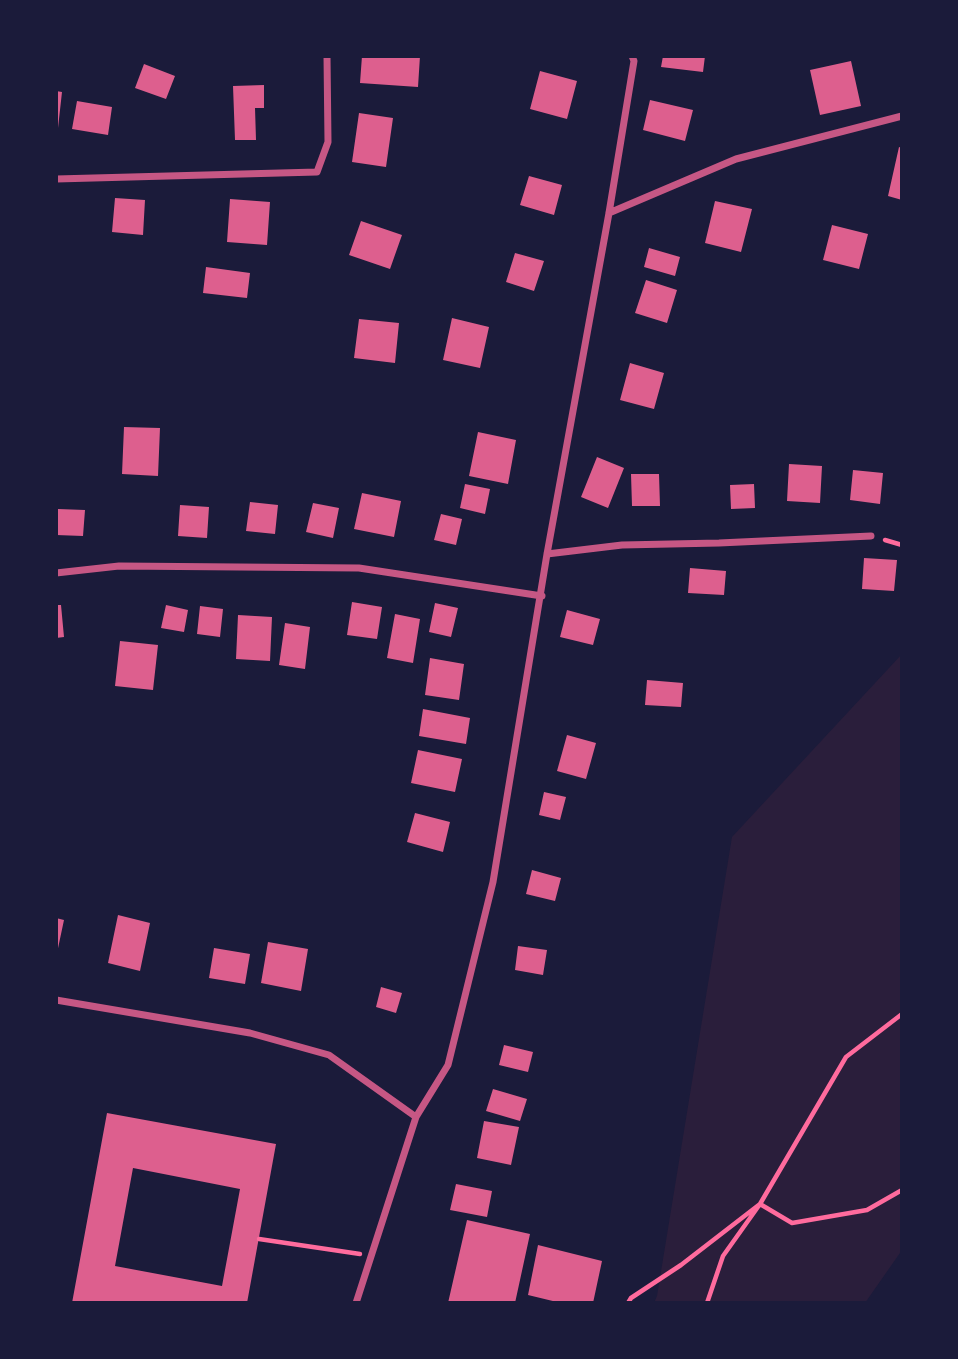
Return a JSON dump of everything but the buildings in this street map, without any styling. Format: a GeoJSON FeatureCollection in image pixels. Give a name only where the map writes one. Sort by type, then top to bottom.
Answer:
{"type":"FeatureCollection","features":[{"type":"Feature","properties":{"kind":"street"},"geometry":{"type":"LineString","coordinates":[[56,179],[317,172],[328,142],[327,56]]}},
{"type":"Feature","properties":{"kind":"street"},"geometry":{"type":"LineString","coordinates":[[356,1303],[416,1117],[448,1065],[493,882],[547,554],[609,213],[634,61],[632,56]]}},
{"type":"Feature","properties":{"kind":"street"},"geometry":{"type":"LineString","coordinates":[[609,213],[736,159],[902,116]]}},
{"type":"Feature","properties":{"kind":"street"},"geometry":{"type":"LineString","coordinates":[[547,554],[622,545],[870,536]]}},
{"type":"Feature","properties":{"kind":"street"},"geometry":{"type":"LineString","coordinates":[[56,573],[119,566],[359,568],[542,596]]}},
{"type":"Feature","properties":{"kind":"street"},"geometry":{"type":"LineString","coordinates":[[56,1000],[250,1033],[329,1055],[416,1117]]}},
{"type":"Feature","properties":{"kind":"path"},"geometry":{"type":"LineString","coordinates":[[707,1303],[723,1256],[760,1204],[846,1058],[902,1014]]}},
{"type":"Feature","properties":{"kind":"path"},"geometry":{"type":"LineString","coordinates":[[760,1204],[792,1223],[867,1210],[902,1191]]}},
{"type":"Feature","properties":{"kind":"path"},"geometry":{"type":"LineString","coordinates":[[628,1303],[631,1298],[681,1265],[760,1204]]}},
{"type":"Feature","properties":{"kind":"path"},"geometry":{"type":"LineString","coordinates":[[259,1239],[348,1250],[371,1256]]}},
{"type":"Feature","properties":{"kind":"shaded area"},"geometry":{"type":"Polygon","coordinates":[[[902,654],[902,1250],[865,1303],[654,1303],[732,837],[902,654]]]}}]}
